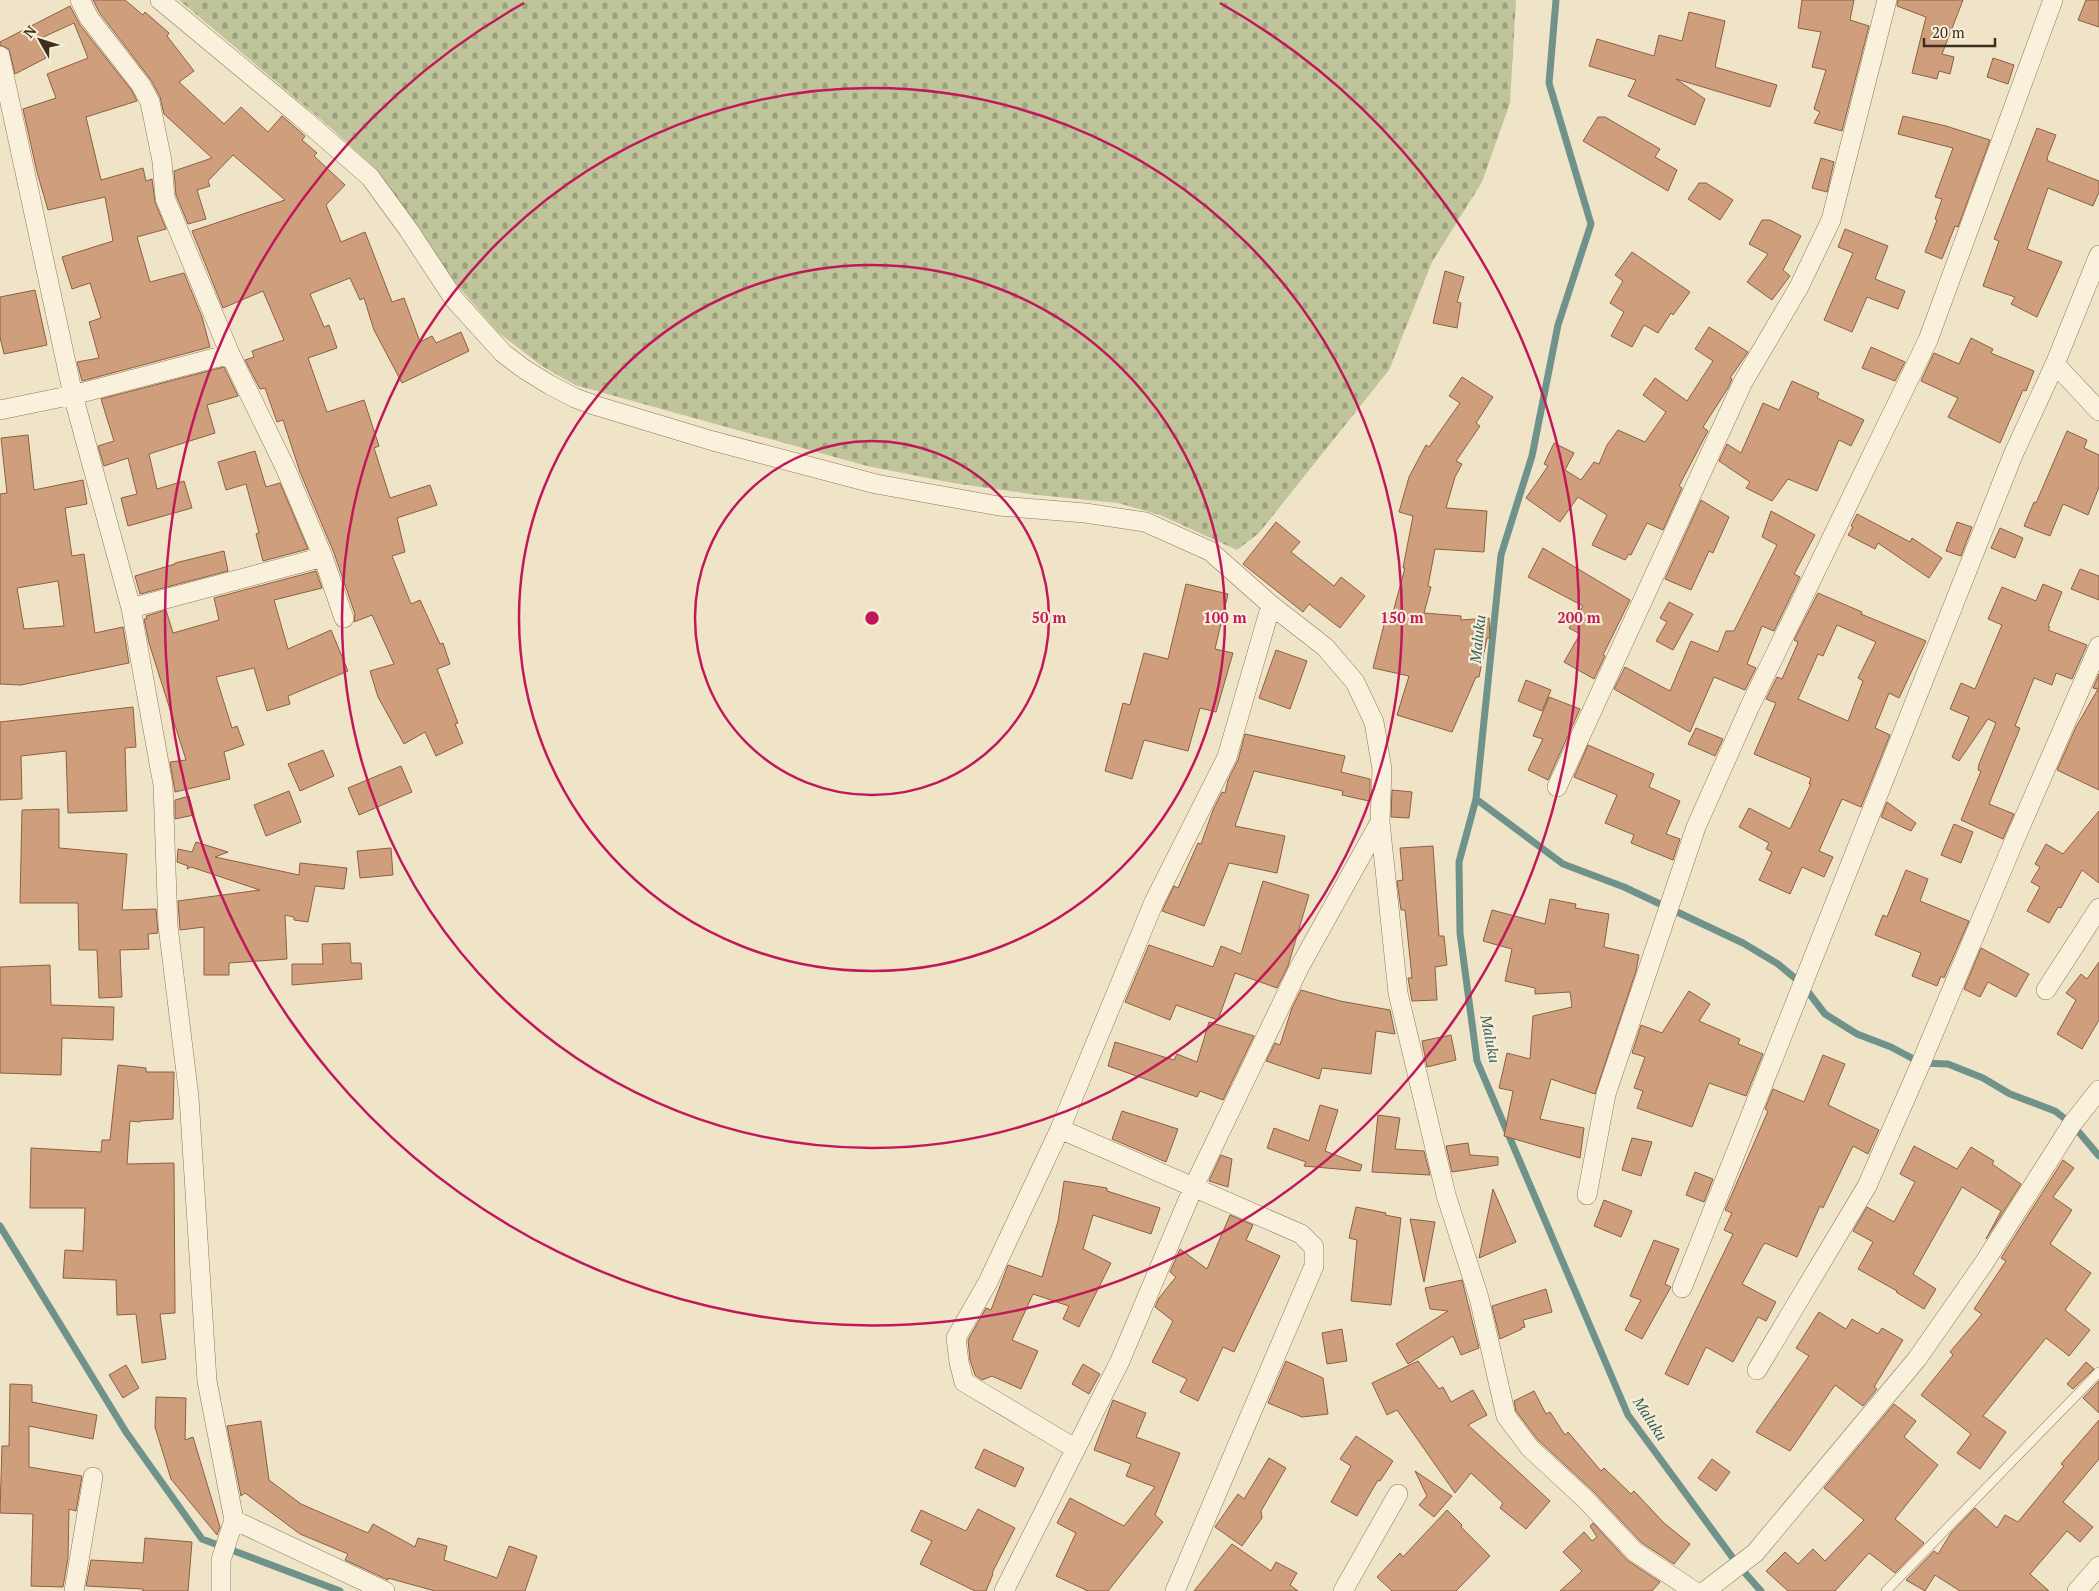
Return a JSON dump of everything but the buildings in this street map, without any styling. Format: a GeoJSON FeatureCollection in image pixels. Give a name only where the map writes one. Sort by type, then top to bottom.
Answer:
{"type":"FeatureCollection","features":[{"type":"Feature","properties":{"kind":"street"},"geometry":{"type":"LineString","coordinates":[[80,0],[89,18],[141,85],[150,102],[162,161],[166,198],[230,354],[285,468],[323,557],[344,618]]}},
{"type":"Feature","properties":{"kind":"street"},"geometry":{"type":"LineString","coordinates":[[160,0],[370,177],[408,229],[454,299],[503,353],[550,385],[575,398],[597,406],[732,446],[876,484],[999,506],[1085,513],[1145,522],[1210,551],[1271,605],[1325,647],[1355,682],[1374,722],[1382,769],[1380,822],[1398,993],[1446,1195],[1479,1298],[1506,1416],[1530,1448],[1585,1499],[1635,1552],[1694,1591]]}},
{"type":"Feature","properties":{"kind":"street"},"geometry":{"type":"LineString","coordinates":[[1557,787],[1743,382],[1799,287],[1831,220],[1887,0]]}},
{"type":"Feature","properties":{"kind":"street"},"geometry":{"type":"LineString","coordinates":[[1587,1195],[1606,1094],[1696,827],[1750,706],[1928,340],[2053,0]]}},
{"type":"Feature","properties":{"kind":"street"},"geometry":{"type":"LineString","coordinates":[[0,56],[73,395],[131,608],[163,785],[168,926],[189,1097],[208,1381],[234,1520],[221,1560],[221,1591]]}},
{"type":"Feature","properties":{"kind":"street"},"geometry":{"type":"LineString","coordinates":[[1682,1288],[2009,465],[2055,364],[2099,255]]}},
{"type":"Feature","properties":{"kind":"street"},"geometry":{"type":"LineString","coordinates":[[0,410],[73,395],[230,354]]}},
{"type":"Feature","properties":{"kind":"street"},"geometry":{"type":"LineString","coordinates":[[2055,364],[2099,411]]}},
{"type":"Feature","properties":{"kind":"street"},"geometry":{"type":"LineString","coordinates":[[131,608],[323,557]]}},
{"type":"Feature","properties":{"kind":"street"},"geometry":{"type":"LineString","coordinates":[[1076,1449],[964,1382],[956,1338],[988,1282],[1060,1129],[1154,902],[1226,757],[1271,605]]}},
{"type":"Feature","properties":{"kind":"street"},"geometry":{"type":"LineString","coordinates":[[1757,1370],[1867,1186],[1922,1063],[2015,839],[2099,646]]}},
{"type":"Feature","properties":{"kind":"street"},"geometry":{"type":"LineString","coordinates":[[1004,1591],[1120,1361],[1194,1186],[1299,968],[1380,822]]}},
{"type":"Feature","properties":{"kind":"street"},"geometry":{"type":"LineString","coordinates":[[2046,990],[2099,908]]}},
{"type":"Feature","properties":{"kind":"street"},"geometry":{"type":"LineString","coordinates":[[1705,1591],[1755,1553],[1917,1359],[1984,1263],[2072,1124],[2099,1090]]}},
{"type":"Feature","properties":{"kind":"street"},"geometry":{"type":"LineString","coordinates":[[1060,1129],[1301,1234],[1314,1247],[1314,1266],[1175,1591]]}},
{"type":"Feature","properties":{"kind":"street"},"geometry":{"type":"LineString","coordinates":[[74,1591],[93,1476]]}},
{"type":"Feature","properties":{"kind":"street"},"geometry":{"type":"LineString","coordinates":[[1343,1591],[1398,1494]]}},
{"type":"Feature","properties":{"kind":"street"},"geometry":{"type":"LineString","coordinates":[[234,1520],[384,1591]]}},
{"type":"Feature","properties":{"kind":"street"},"geometry":{"type":"LineString","coordinates":[[2078,1591],[2099,1566]]}},
{"type":"Feature","properties":{"kind":"lane"},"geometry":{"type":"LineString","coordinates":[[1886,1591],[2099,1372]]}},
{"type":"Feature","properties":{"kind":"green space"},"geometry":{"type":"Polygon","coordinates":[[[179,0],[1516,0],[1510,103],[1482,182],[1432,262],[1389,370],[1259,533],[1237,550],[1160,515],[1118,503],[1038,495],[953,483],[867,466],[575,385],[542,366],[499,333],[455,283],[428,247],[379,172],[331,128],[179,0]]]}},
{"type":"Feature","properties":{"kind":"waterway","name":"Maluku"},"geometry":{"type":"LineString","coordinates":[[1556,0],[1549,83],[1591,224],[1558,325],[1532,456],[1501,555],[1476,799],[1459,862],[1460,933],[1477,1061],[1628,1415],[1738,1565],[1761,1591]]}},
{"type":"Feature","properties":{"kind":"waterway"},"geometry":{"type":"LineString","coordinates":[[1476,799],[1563,864],[1624,887],[1743,943],[1778,964],[1802,984],[1825,1014],[1857,1034],[1891,1047],[1921,1063],[1948,1064],[1983,1078],[2010,1094],[2055,1111],[2072,1124],[2099,1156]]}},
{"type":"Feature","properties":{"kind":"waterway"},"geometry":{"type":"LineString","coordinates":[[0,1226],[126,1432],[202,1539],[340,1591]]}}]}
